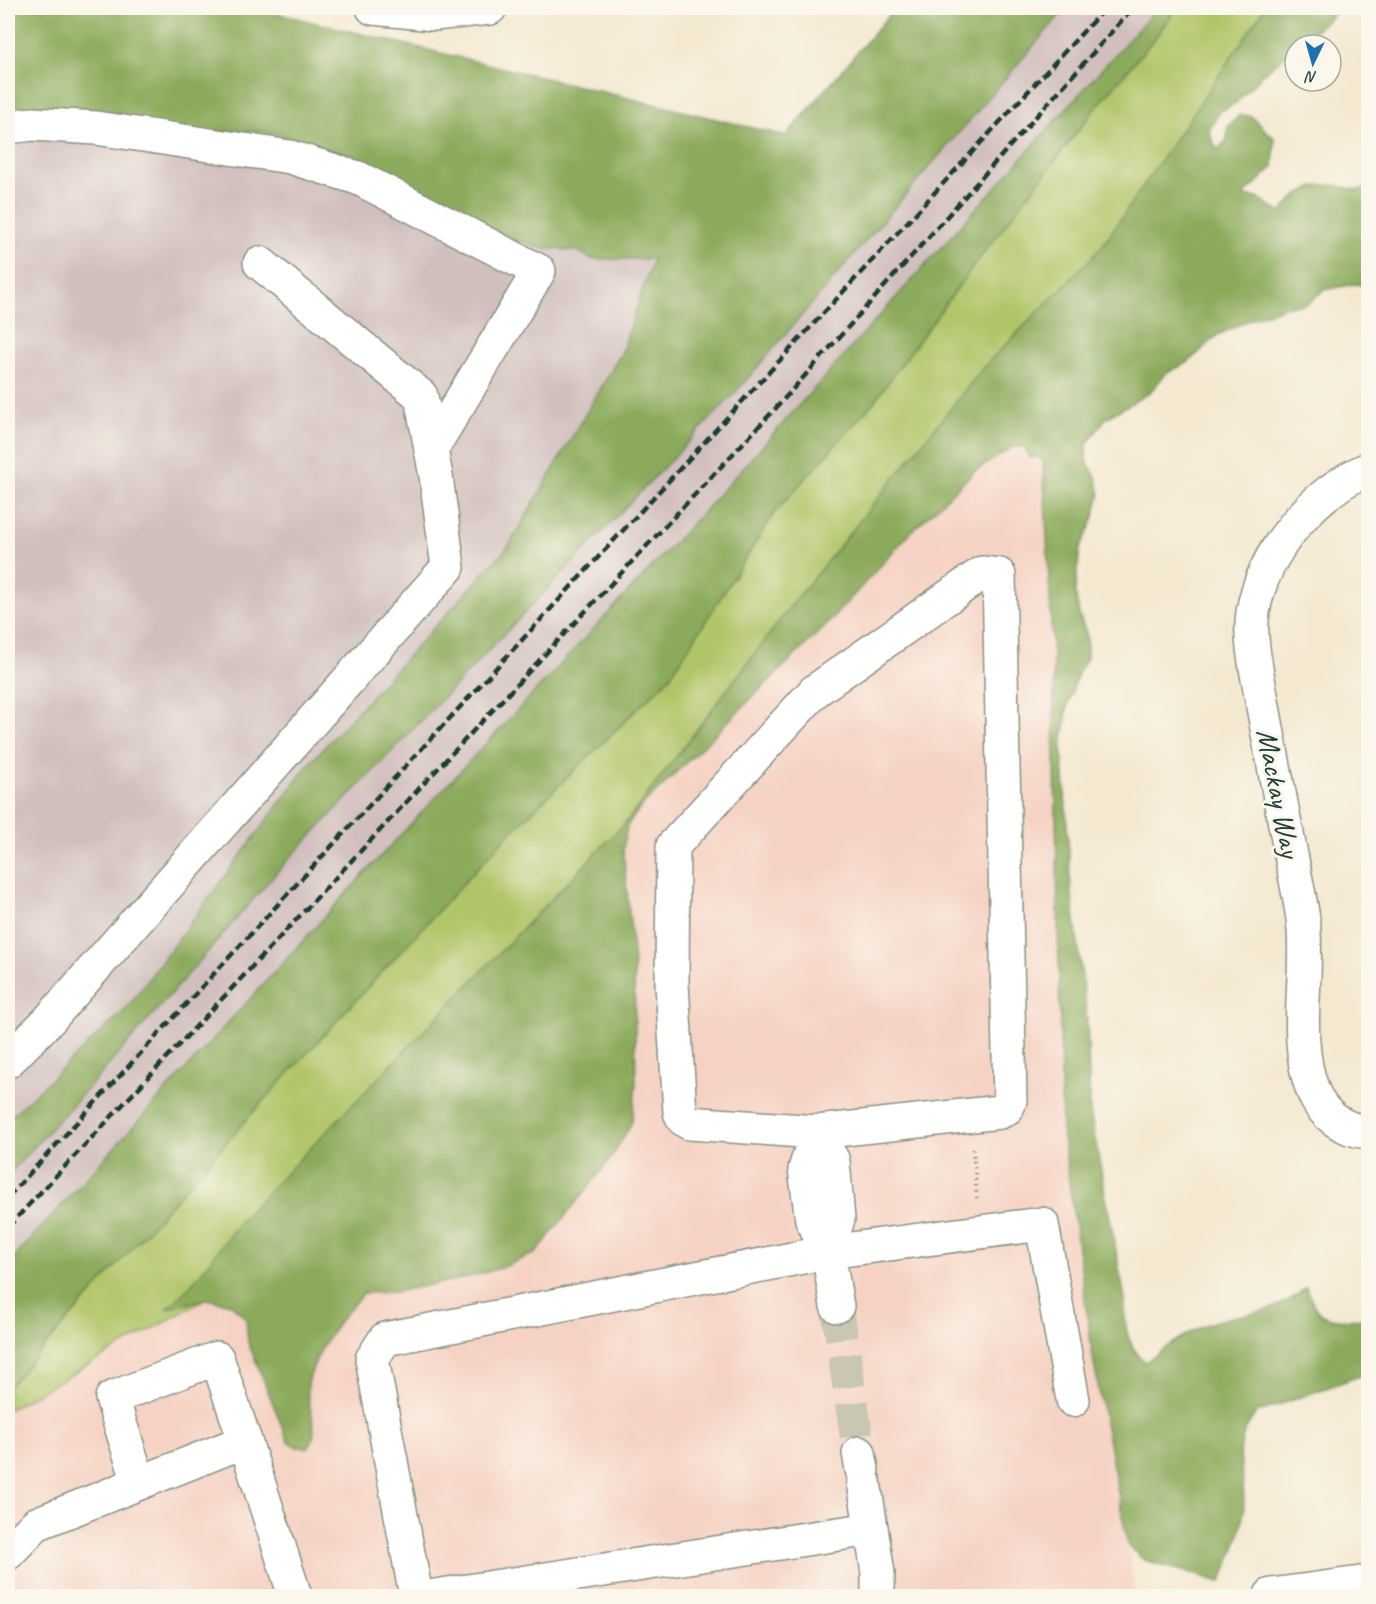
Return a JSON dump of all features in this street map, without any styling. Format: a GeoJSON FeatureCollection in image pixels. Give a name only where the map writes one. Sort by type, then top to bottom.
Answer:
{"type":"FeatureCollection","features":[{"type":"Feature","properties":{"kind":"street"},"geometry":{"type":"LineString","coordinates":[[373,8],[434,14],[490,8]]}},
{"type":"Feature","properties":{"kind":"street"},"geometry":{"type":"LineString","coordinates":[[8,127],[33,124],[96,128],[290,157],[358,178],[539,271],[431,450]]}},
{"type":"Feature","properties":{"kind":"street"},"geometry":{"type":"LineString","coordinates":[[8,1061],[49,1020],[448,567],[431,450],[420,396],[260,263]]}},
{"type":"Feature","properties":{"kind":"street","name":"Mackay Way"},"geometry":{"type":"LineString","coordinates":[[1368,469],[1340,484],[1313,506],[1274,555],[1257,596],[1252,633],[1256,668],[1303,920],[1304,1048],[1307,1072],[1314,1093],[1329,1116],[1350,1129],[1368,1132]]}},
{"type":"Feature","properties":{"kind":"street"},"geometry":{"type":"LineString","coordinates":[[982,573],[999,575],[1010,1101],[1007,1108],[1000,1112],[817,1132],[689,1123],[683,1119],[680,1112],[672,985],[674,846],[815,691],[982,573]]}},
{"type":"Feature","properties":{"kind":"street"},"geometry":{"type":"LineString","coordinates":[[817,1132],[805,1169],[812,1220],[828,1252],[837,1306]]}},
{"type":"Feature","properties":{"kind":"street"},"geometry":{"type":"LineString","coordinates":[[416,1596],[372,1359],[385,1339],[828,1252],[1042,1224],[1073,1400]]}},
{"type":"Feature","properties":{"kind":"street"},"geometry":{"type":"LineString","coordinates":[[139,1483],[112,1398],[218,1358],[295,1596]]}},
{"type":"Feature","properties":{"kind":"street"},"geometry":{"type":"LineString","coordinates":[[8,1553],[36,1524],[244,1442]]}},
{"type":"Feature","properties":{"kind":"street"},"geometry":{"type":"LineString","coordinates":[[862,1468],[878,1573],[878,1596]]}},
{"type":"Feature","properties":{"kind":"street"},"geometry":{"type":"LineString","coordinates":[[435,1596],[585,1585],[871,1528]]}},
{"type":"Feature","properties":{"kind":"street"},"geometry":{"type":"LineString","coordinates":[[1271,1595],[1368,1582]]}},
{"type":"Feature","properties":{"kind":"path"},"geometry":{"type":"LineString","coordinates":[[974,1168],[975,1179]]}},
{"type":"Feature","properties":{"kind":"shaded area"},"geometry":{"type":"Polygon","coordinates":[[[1066,8],[1157,8],[694,522],[363,875],[8,1264],[8,1175],[99,1076],[279,869],[734,394],[1066,8]]]}},
{"type":"Feature","properties":{"kind":"shaded area"},"geometry":{"type":"Polygon","coordinates":[[[8,85],[377,124],[654,258],[622,352],[508,547],[308,765],[127,1008],[8,1119],[8,85]]]}},
{"type":"Feature","properties":{"kind":"shaded area"},"geometry":{"type":"Polygon","coordinates":[[[1055,418],[1043,460],[1075,1157],[1135,1596],[8,1596],[8,1410],[206,1299],[560,1220],[588,1190],[612,836],[830,621],[911,532],[943,501],[975,471],[1055,418]]]}},
{"type":"Feature","properties":{"kind":"green space"},"geometry":{"type":"Polygon","coordinates":[[[8,8],[254,8],[786,136],[895,8],[1066,8],[734,394],[285,863],[99,1076],[8,1175],[8,1119],[127,1008],[308,765],[508,547],[622,352],[653,259],[591,259],[578,251],[536,247],[521,241],[497,242],[280,135],[257,131],[194,133],[8,104],[8,8]]]}},
{"type":"Feature","properties":{"kind":"green space"},"geometry":{"type":"Polygon","coordinates":[[[1157,8],[1176,8],[1158,34],[1094,110],[975,264],[873,403],[774,513],[670,677],[505,838],[263,1101],[8,1387],[8,1264],[363,875],[694,522],[1157,8]]]}},
{"type":"Feature","properties":{"kind":"green space"},"geometry":{"type":"Polygon","coordinates":[[[1176,8],[1265,8],[1101,248],[984,367],[788,610],[628,820],[438,1017],[206,1299],[8,1410],[8,1387],[263,1101],[505,838],[670,677],[774,513],[873,403],[975,264],[1094,110],[1158,34],[1176,8]]]}},
{"type":"Feature","properties":{"kind":"green space"},"geometry":{"type":"Polygon","coordinates":[[[1265,8],[1337,8],[1330,18],[1312,33],[1283,33],[1283,57],[1262,75],[1236,103],[1219,112],[1209,131],[1217,150],[1227,140],[1228,126],[1240,115],[1251,116],[1275,139],[1273,167],[1243,196],[1258,198],[1281,213],[1290,202],[1308,189],[1322,185],[1359,190],[1368,188],[1368,286],[1355,284],[1324,290],[1307,304],[1288,306],[1253,318],[1218,335],[1187,363],[1166,373],[1149,393],[1106,418],[1087,444],[1086,460],[1096,477],[1100,494],[1093,520],[1080,548],[1075,592],[1079,614],[1087,636],[1087,658],[1079,671],[1068,704],[1062,746],[1071,887],[1087,1019],[1090,1111],[1125,1300],[1125,1318],[1130,1342],[1145,1362],[1180,1338],[1198,1329],[1217,1321],[1275,1307],[1296,1296],[1306,1287],[1315,1307],[1324,1316],[1346,1320],[1368,1317],[1368,1373],[1256,1413],[1247,1426],[1240,1451],[1244,1501],[1242,1525],[1221,1582],[1144,1560],[1128,1546],[1093,1358],[1062,1130],[1053,659],[1043,460],[1036,456],[1031,458],[1020,446],[1011,448],[975,471],[911,532],[830,621],[641,807],[627,826],[623,850],[634,963],[636,1084],[632,1122],[612,1157],[536,1253],[501,1268],[465,1278],[395,1292],[364,1293],[331,1333],[313,1368],[309,1380],[308,1398],[314,1432],[308,1448],[297,1447],[288,1441],[248,1342],[246,1319],[231,1304],[206,1299],[167,1309],[197,1278],[240,1221],[628,820],[788,610],[984,367],[1101,248],[1265,8]]]}},
{"type":"Feature","properties":{"kind":"tunnel"},"geometry":{"type":"LineString","coordinates":[[837,1306],[859,1453]]}},
{"type":"Feature","properties":{"kind":"railway"},"geometry":{"type":"LineString","coordinates":[[8,1197],[1105,8]]}},
{"type":"Feature","properties":{"kind":"railway"},"geometry":{"type":"LineString","coordinates":[[8,1227],[776,408],[1133,8]]}}]}
